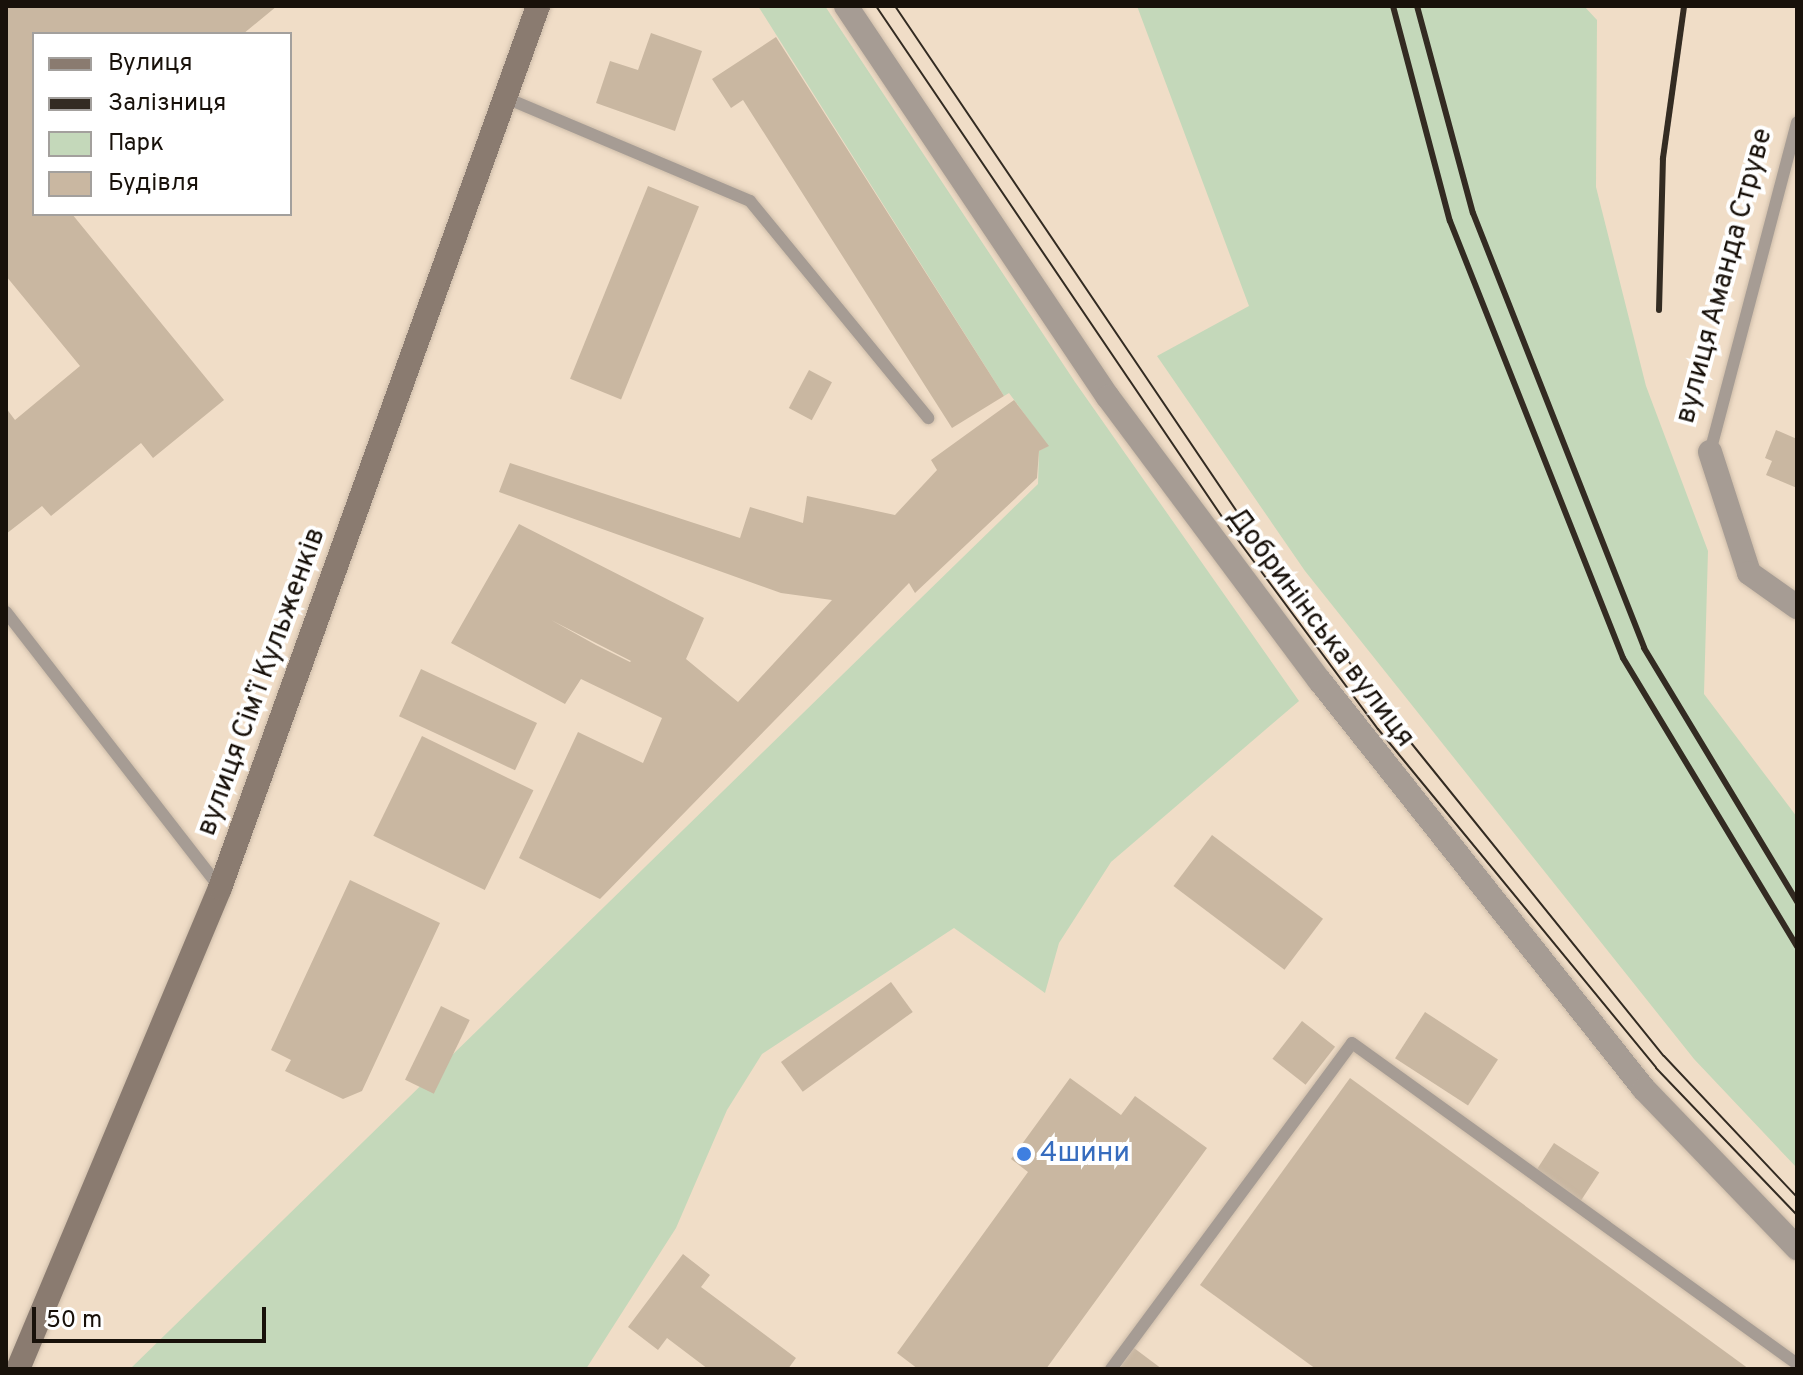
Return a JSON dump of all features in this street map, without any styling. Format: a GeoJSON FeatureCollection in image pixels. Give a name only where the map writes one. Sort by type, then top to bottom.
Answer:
{"type":"FeatureCollection","features":[{"type":"Feature","properties":{"kind":"main road","name":"вулиця Сімʼї Кульженків"},"geometry":{"type":"LineString","coordinates":[[18,1369],[220,888],[538,6]]}},
{"type":"Feature","properties":{"kind":"street","name":"Добринінська вулиця"},"geometry":{"type":"LineString","coordinates":[[846,6],[1108,397],[1320,681],[1644,1089],[1797,1248]]}},
{"type":"Feature","properties":{"kind":"street","name":"вулиця Аманда Струве"},"geometry":{"type":"LineString","coordinates":[[1710,452],[1749,573],[1797,607]]}},
{"type":"Feature","properties":{"kind":"lane"},"geometry":{"type":"LineString","coordinates":[[504,97],[750,201],[928,418]]}},
{"type":"Feature","properties":{"kind":"lane","name":"вулиця Аманда Струве"},"geometry":{"type":"LineString","coordinates":[[1710,452],[1797,122]]}},
{"type":"Feature","properties":{"kind":"lane"},"geometry":{"type":"LineString","coordinates":[[6,612],[220,888]]}},
{"type":"Feature","properties":{"kind":"lane"},"geometry":{"type":"LineString","coordinates":[[1111,1369],[1352,1043],[1797,1364]]}},
{"type":"Feature","properties":{"kind":"green space"},"geometry":{"type":"Polygon","coordinates":[[[758,6],[825,6],[1075,382],[1299,701],[1111,862],[1059,943],[1045,993],[954,928],[762,1054],[727,1110],[676,1228],[586,1369],[130,1369],[1038,484],[1039,451],[1048,446],[1009,393],[1004,396],[758,6]]]}},
{"type":"Feature","properties":{"kind":"green space"},"geometry":{"type":"Polygon","coordinates":[[[1137,6],[1584,6],[1597,20],[1596,187],[1646,386],[1708,551],[1704,694],[1797,817],[1797,1168],[1694,1059],[1305,571],[1157,356],[1249,306],[1137,6]]]}},
{"type":"Feature","properties":{"kind":"building"},"geometry":{"type":"Polygon","coordinates":[[[6,6],[277,6],[245,32],[32,32],[32,216],[74,216],[224,400],[153,458],[141,443],[51,516],[42,506],[6,534],[6,408],[15,420],[80,366],[6,276],[6,6]]]}},
{"type":"Feature","properties":{"kind":"building"},"geometry":{"type":"Polygon","coordinates":[[[651,33],[702,51],[675,131],[596,103],[610,61],[638,70],[651,33]]]}},
{"type":"Feature","properties":{"kind":"building"},"geometry":{"type":"Polygon","coordinates":[[[776,37],[1004,396],[952,428],[743,100],[731,108],[712,79],[776,37]]]}},
{"type":"Feature","properties":{"kind":"building"},"geometry":{"type":"Polygon","coordinates":[[[648,186],[699,207],[621,399],[570,379],[648,186]]]}},
{"type":"Feature","properties":{"kind":"building"},"geometry":{"type":"Polygon","coordinates":[[[809,370],[832,382],[812,420],[789,408],[809,370]]]}},
{"type":"Feature","properties":{"kind":"building"},"geometry":{"type":"Polygon","coordinates":[[[1014,400],[1049,446],[1039,451],[1037,478],[915,593],[909,583],[600,899],[519,858],[578,732],[643,763],[662,718],[581,679],[565,704],[451,643],[519,524],[704,618],[686,659],[738,702],[832,600],[781,593],[499,492],[510,463],[740,538],[750,507],[803,523],[807,496],[895,515],[937,470],[931,460],[1014,400]],[[551,620],[596,645],[631,661],[551,620]]]}},
{"type":"Feature","properties":{"kind":"building"},"geometry":{"type":"Polygon","coordinates":[[[1776,430],[1797,439],[1797,488],[1766,475],[1772,461],[1765,458],[1776,430]]]}},
{"type":"Feature","properties":{"kind":"building"},"geometry":{"type":"Polygon","coordinates":[[[421,669],[537,723],[515,770],[399,716],[421,669]]]}},
{"type":"Feature","properties":{"kind":"building"},"geometry":{"type":"Polygon","coordinates":[[[422,736],[533,790],[485,890],[373,836],[422,736]]]}},
{"type":"Feature","properties":{"kind":"building"},"geometry":{"type":"Polygon","coordinates":[[[1212,835],[1323,919],[1284,970],[1173,886],[1212,835]]]}},
{"type":"Feature","properties":{"kind":"building"},"geometry":{"type":"Polygon","coordinates":[[[350,880],[440,923],[362,1091],[343,1099],[285,1071],[291,1060],[271,1050],[350,880]]]}},
{"type":"Feature","properties":{"kind":"building"},"geometry":{"type":"Polygon","coordinates":[[[891,982],[913,1012],[803,1092],[781,1062],[891,982]]]}},
{"type":"Feature","properties":{"kind":"building"},"geometry":{"type":"Polygon","coordinates":[[[441,1006],[470,1020],[434,1094],[405,1080],[441,1006]]]}},
{"type":"Feature","properties":{"kind":"building"},"geometry":{"type":"Polygon","coordinates":[[[1425,1012],[1498,1059],[1468,1106],[1395,1058],[1425,1012]]]}},
{"type":"Feature","properties":{"kind":"building"},"geometry":{"type":"Polygon","coordinates":[[[1302,1021],[1335,1047],[1306,1085],[1272,1059],[1302,1021]]]}},
{"type":"Feature","properties":{"kind":"building"},"geometry":{"type":"Polygon","coordinates":[[[1070,1078],[1121,1115],[1135,1096],[1207,1148],[1046,1369],[918,1369],[897,1353],[1028,1172],[1011,1159],[1070,1078]]]}},
{"type":"Feature","properties":{"kind":"building"},"geometry":{"type":"Polygon","coordinates":[[[1350,1078],[1749,1369],[1316,1369],[1200,1285],[1350,1078]]]}},
{"type":"Feature","properties":{"kind":"building"},"geometry":{"type":"Polygon","coordinates":[[[1554,1143],[1599,1172],[1580,1203],[1534,1173],[1554,1143]]]}},
{"type":"Feature","properties":{"kind":"building"},"geometry":{"type":"Polygon","coordinates":[[[683,1254],[710,1275],[701,1287],[796,1358],[788,1369],[708,1369],[667,1338],[658,1350],[628,1327],[683,1254]]]}},
{"type":"Feature","properties":{"kind":"building"},"geometry":{"type":"Polygon","coordinates":[[[1134,1348],[1162,1369],[1119,1369],[1134,1348]]]}},
{"type":"Feature","properties":{"kind":"tram line"},"geometry":{"type":"LineString","coordinates":[[876,6],[1235,536],[1378,729],[1656,1068],[1797,1215]]}},
{"type":"Feature","properties":{"kind":"tram line"},"geometry":{"type":"LineString","coordinates":[[895,6],[1244,522],[1391,718],[1664,1056],[1797,1197]]}},
{"type":"Feature","properties":{"kind":"railway"},"geometry":{"type":"LineString","coordinates":[[1393,6],[1450,221],[1623,658],[1797,947]]}},
{"type":"Feature","properties":{"kind":"railway"},"geometry":{"type":"LineString","coordinates":[[1417,6],[1473,213],[1644,648],[1797,902]]}},
{"type":"Feature","properties":{"kind":"railway"},"geometry":{"type":"LineString","coordinates":[[1659,310],[1663,158],[1684,6]]}},
{"type":"Feature","properties":{"kind":"place","name":"4шини"},"geometry":{"type":"Point","coordinates":[1024,1154]}}]}
